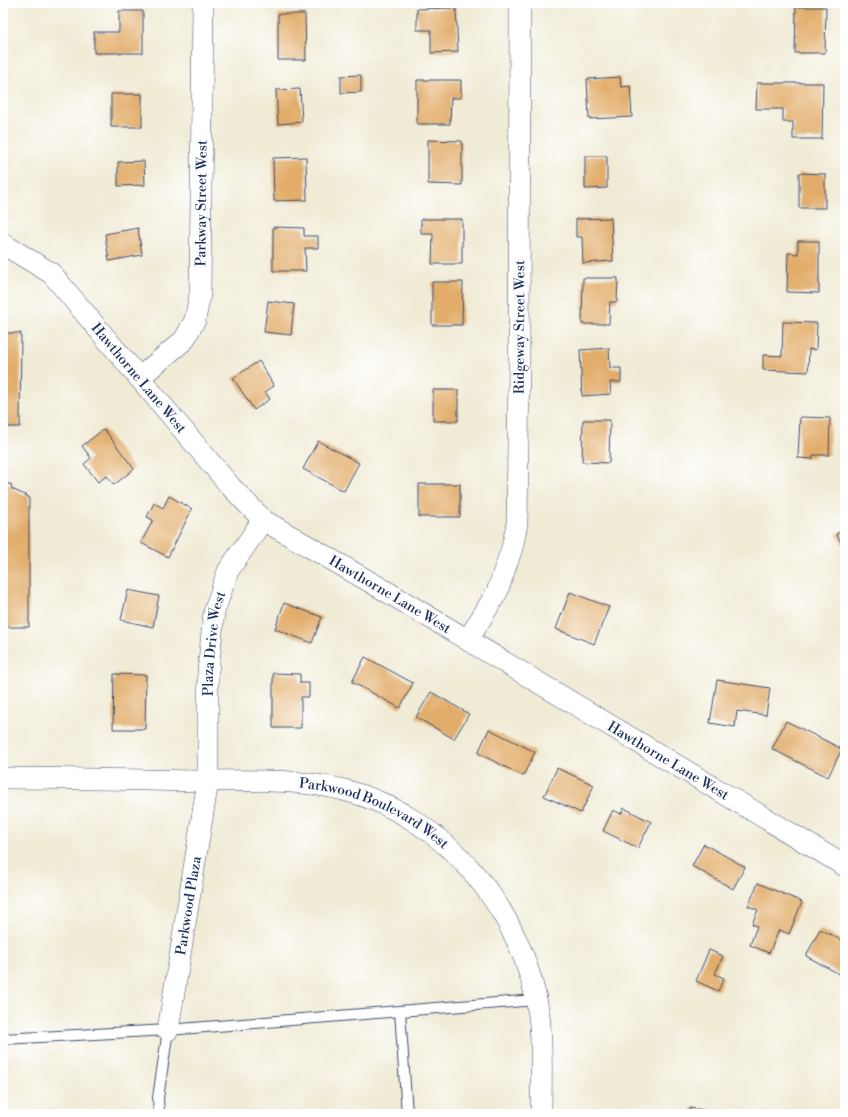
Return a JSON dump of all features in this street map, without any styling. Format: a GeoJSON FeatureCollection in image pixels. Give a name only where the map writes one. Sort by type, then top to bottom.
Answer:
{"type":"FeatureCollection","features":[{"type":"Feature","properties":{"kind":"street","name":"Parkway Street West"},"geometry":{"type":"LineString","coordinates":[[139,378],[184,340],[195,320],[200,294],[203,3]]}},
{"type":"Feature","properties":{"kind":"street","name":"Ridgeway Street West"},"geometry":{"type":"LineString","coordinates":[[468,640],[497,592],[512,548],[517,524],[520,3]]}},
{"type":"Feature","properties":{"kind":"street","name":"Hawthorne Lane West"},"geometry":{"type":"LineString","coordinates":[[3,244],[51,273],[231,487],[262,520],[384,590],[845,866]]}},
{"type":"Feature","properties":{"kind":"street","name":"Plaza Drive West"},"geometry":{"type":"LineString","coordinates":[[208,781],[208,672],[214,612],[228,571],[262,520]]}},
{"type":"Feature","properties":{"kind":"street","name":"Parkwood Boulevard West"},"geometry":{"type":"LineString","coordinates":[[3,778],[208,781],[267,780],[307,783],[345,790],[382,803],[404,814],[444,844],[468,867],[500,908],[517,941],[530,976],[539,1015],[542,1052],[541,1114]]}},
{"type":"Feature","properties":{"kind":"street","name":"Parkwood Plaza"},"geometry":{"type":"LineString","coordinates":[[168,1030],[208,781]]}},
{"type":"Feature","properties":{"kind":"lane"},"geometry":{"type":"LineString","coordinates":[[3,1039],[168,1030],[536,1000]]}},
{"type":"Feature","properties":{"kind":"lane"},"geometry":{"type":"LineString","coordinates":[[400,1011],[407,1114]]}},
{"type":"Feature","properties":{"kind":"lane"},"geometry":{"type":"LineString","coordinates":[[159,1114],[158,1098],[168,1030]]}},
{"type":"Feature","properties":{"kind":"building"},"geometry":{"type":"Polygon","coordinates":[[[796,7],[826,7],[825,53],[795,53],[796,7]]]}},
{"type":"Feature","properties":{"kind":"building"},"geometry":{"type":"Polygon","coordinates":[[[456,8],[458,52],[431,53],[431,30],[417,30],[417,9],[456,8]]]}},
{"type":"Feature","properties":{"kind":"building"},"geometry":{"type":"Polygon","coordinates":[[[119,11],[143,11],[143,53],[94,53],[94,32],[119,32],[119,11]]]}},
{"type":"Feature","properties":{"kind":"building"},"geometry":{"type":"Polygon","coordinates":[[[278,14],[305,14],[306,60],[278,60],[278,14]]]}},
{"type":"Feature","properties":{"kind":"building"},"geometry":{"type":"Polygon","coordinates":[[[361,75],[361,92],[341,93],[341,76],[361,75]]]}},
{"type":"Feature","properties":{"kind":"building"},"geometry":{"type":"Polygon","coordinates":[[[620,77],[621,87],[630,86],[632,117],[589,119],[587,79],[620,77]]]}},
{"type":"Feature","properties":{"kind":"building"},"geometry":{"type":"Polygon","coordinates":[[[417,80],[461,80],[461,98],[451,98],[450,124],[417,124],[417,80]]]}},
{"type":"Feature","properties":{"kind":"building"},"geometry":{"type":"Polygon","coordinates":[[[757,83],[823,83],[822,139],[793,139],[793,122],[783,122],[783,109],[756,109],[757,83]]]}},
{"type":"Feature","properties":{"kind":"building"},"geometry":{"type":"Polygon","coordinates":[[[300,89],[302,122],[278,124],[276,90],[300,89]]]}},
{"type":"Feature","properties":{"kind":"building"},"geometry":{"type":"Polygon","coordinates":[[[111,94],[142,94],[142,127],[111,127],[111,94]]]}},
{"type":"Feature","properties":{"kind":"building"},"geometry":{"type":"Polygon","coordinates":[[[428,140],[462,141],[462,185],[428,184],[428,140]]]}},
{"type":"Feature","properties":{"kind":"building"},"geometry":{"type":"Polygon","coordinates":[[[585,156],[607,156],[607,188],[585,189],[585,156]]]}},
{"type":"Feature","properties":{"kind":"building"},"geometry":{"type":"Polygon","coordinates":[[[306,157],[307,200],[274,201],[273,158],[306,157]]]}},
{"type":"Feature","properties":{"kind":"building"},"geometry":{"type":"Polygon","coordinates":[[[144,161],[145,185],[118,186],[118,162],[144,161]]]}},
{"type":"Feature","properties":{"kind":"building"},"geometry":{"type":"Polygon","coordinates":[[[799,173],[825,174],[825,208],[799,208],[799,173]]]}},
{"type":"Feature","properties":{"kind":"building"},"geometry":{"type":"Polygon","coordinates":[[[611,218],[613,261],[583,263],[582,237],[576,237],[576,219],[611,218]]]}},
{"type":"Feature","properties":{"kind":"building"},"geometry":{"type":"Polygon","coordinates":[[[421,219],[462,219],[462,264],[432,264],[433,234],[421,234],[421,219]]]}},
{"type":"Feature","properties":{"kind":"building"},"geometry":{"type":"Polygon","coordinates":[[[273,227],[304,228],[304,236],[318,236],[318,248],[305,248],[306,271],[273,271],[273,227]]]}},
{"type":"Feature","properties":{"kind":"building"},"geometry":{"type":"Polygon","coordinates":[[[138,228],[142,255],[109,261],[105,234],[138,228]]]}},
{"type":"Feature","properties":{"kind":"building"},"geometry":{"type":"Polygon","coordinates":[[[798,241],[819,241],[819,293],[787,292],[788,253],[798,254],[798,241]]]}},
{"type":"Feature","properties":{"kind":"building"},"geometry":{"type":"Polygon","coordinates":[[[583,278],[618,278],[617,302],[610,302],[609,324],[582,324],[583,278]]]}},
{"type":"Feature","properties":{"kind":"building"},"geometry":{"type":"Polygon","coordinates":[[[432,282],[463,282],[462,325],[432,325],[432,282]]]}},
{"type":"Feature","properties":{"kind":"building"},"geometry":{"type":"Polygon","coordinates":[[[268,301],[294,304],[291,335],[264,332],[268,301]]]}},
{"type":"Feature","properties":{"kind":"building"},"geometry":{"type":"Polygon","coordinates":[[[783,322],[817,323],[816,350],[809,349],[808,372],[763,370],[763,355],[782,356],[783,322]]]}},
{"type":"Feature","properties":{"kind":"building"},"geometry":{"type":"Polygon","coordinates":[[[3,333],[21,333],[20,427],[3,427],[3,333]]]}},
{"type":"Feature","properties":{"kind":"building"},"geometry":{"type":"Polygon","coordinates":[[[609,348],[610,368],[621,368],[621,382],[610,382],[611,394],[582,396],[580,350],[609,348]]]}},
{"type":"Feature","properties":{"kind":"building"},"geometry":{"type":"Polygon","coordinates":[[[259,361],[274,386],[265,392],[270,399],[254,410],[233,378],[259,361]]]}},
{"type":"Feature","properties":{"kind":"building"},"geometry":{"type":"Polygon","coordinates":[[[433,390],[458,390],[458,421],[433,421],[433,390]]]}},
{"type":"Feature","properties":{"kind":"building"},"geometry":{"type":"Polygon","coordinates":[[[800,417],[830,418],[829,455],[813,455],[813,459],[798,458],[800,417]]]}},
{"type":"Feature","properties":{"kind":"building"},"geometry":{"type":"Polygon","coordinates":[[[583,420],[610,420],[609,463],[582,462],[583,420]]]}},
{"type":"Feature","properties":{"kind":"building"},"geometry":{"type":"Polygon","coordinates":[[[104,429],[134,469],[114,485],[107,476],[98,482],[84,464],[91,458],[82,446],[104,429]]]}},
{"type":"Feature","properties":{"kind":"building"},"geometry":{"type":"Polygon","coordinates":[[[318,441],[359,463],[344,491],[303,469],[318,441]]]}},
{"type":"Feature","properties":{"kind":"building"},"geometry":{"type":"Polygon","coordinates":[[[3,484],[11,484],[12,489],[29,497],[29,627],[3,627],[3,484]]]}},
{"type":"Feature","properties":{"kind":"building"},"geometry":{"type":"Polygon","coordinates":[[[419,484],[460,484],[460,517],[419,517],[419,484]]]}},
{"type":"Feature","properties":{"kind":"building"},"geometry":{"type":"Polygon","coordinates":[[[169,496],[192,509],[168,557],[141,543],[153,520],[147,517],[154,503],[163,508],[169,496]]]}},
{"type":"Feature","properties":{"kind":"building"},"geometry":{"type":"Polygon","coordinates":[[[845,529],[845,549],[836,534],[845,529]]]}},
{"type":"Feature","properties":{"kind":"building"},"geometry":{"type":"Polygon","coordinates":[[[128,590],[159,596],[153,627],[121,620],[128,590]]]}},
{"type":"Feature","properties":{"kind":"building"},"geometry":{"type":"Polygon","coordinates":[[[570,592],[609,607],[594,644],[556,629],[570,592]]]}},
{"type":"Feature","properties":{"kind":"building"},"geometry":{"type":"Polygon","coordinates":[[[284,603],[322,617],[312,643],[275,629],[284,603]]]}},
{"type":"Feature","properties":{"kind":"building"},"geometry":{"type":"Polygon","coordinates":[[[365,657],[413,683],[400,708],[352,682],[365,657]]]}},
{"type":"Feature","properties":{"kind":"building"},"geometry":{"type":"Polygon","coordinates":[[[273,673],[300,674],[300,683],[309,683],[309,697],[301,697],[301,728],[273,728],[273,673]]]}},
{"type":"Feature","properties":{"kind":"building"},"geometry":{"type":"Polygon","coordinates":[[[114,674],[146,675],[145,729],[113,729],[114,674]]]}},
{"type":"Feature","properties":{"kind":"building"},"geometry":{"type":"Polygon","coordinates":[[[717,680],[770,688],[766,715],[737,711],[735,727],[710,723],[717,680]]]}},
{"type":"Feature","properties":{"kind":"building"},"geometry":{"type":"Polygon","coordinates":[[[431,692],[469,714],[454,739],[416,717],[431,692]]]}},
{"type":"Feature","properties":{"kind":"building"},"geometry":{"type":"Polygon","coordinates":[[[786,721],[842,749],[828,777],[772,749],[786,721]]]}},
{"type":"Feature","properties":{"kind":"building"},"geometry":{"type":"Polygon","coordinates":[[[489,729],[535,752],[523,776],[478,753],[489,729]]]}},
{"type":"Feature","properties":{"kind":"building"},"geometry":{"type":"Polygon","coordinates":[[[557,768],[594,785],[581,813],[544,796],[557,768]]]}},
{"type":"Feature","properties":{"kind":"building"},"geometry":{"type":"Polygon","coordinates":[[[624,808],[651,822],[638,848],[603,831],[613,810],[621,814],[624,808]]]}},
{"type":"Feature","properties":{"kind":"building"},"geometry":{"type":"Polygon","coordinates":[[[704,844],[745,867],[733,889],[692,866],[704,844]]]}},
{"type":"Feature","properties":{"kind":"building"},"geometry":{"type":"Polygon","coordinates":[[[758,883],[802,902],[789,934],[779,930],[769,953],[750,945],[757,926],[752,924],[758,910],[748,906],[758,883]]]}},
{"type":"Feature","properties":{"kind":"building"},"geometry":{"type":"Polygon","coordinates":[[[820,929],[845,942],[845,977],[806,956],[820,929]]]}},
{"type":"Feature","properties":{"kind":"building"},"geometry":{"type":"Polygon","coordinates":[[[709,950],[723,956],[715,974],[724,978],[718,991],[696,981],[709,950]]]}},
{"type":"Feature","properties":{"kind":"building"},"geometry":{"type":"Polygon","coordinates":[[[690,1108],[704,1110],[703,1114],[690,1114],[690,1108]]]}}]}
